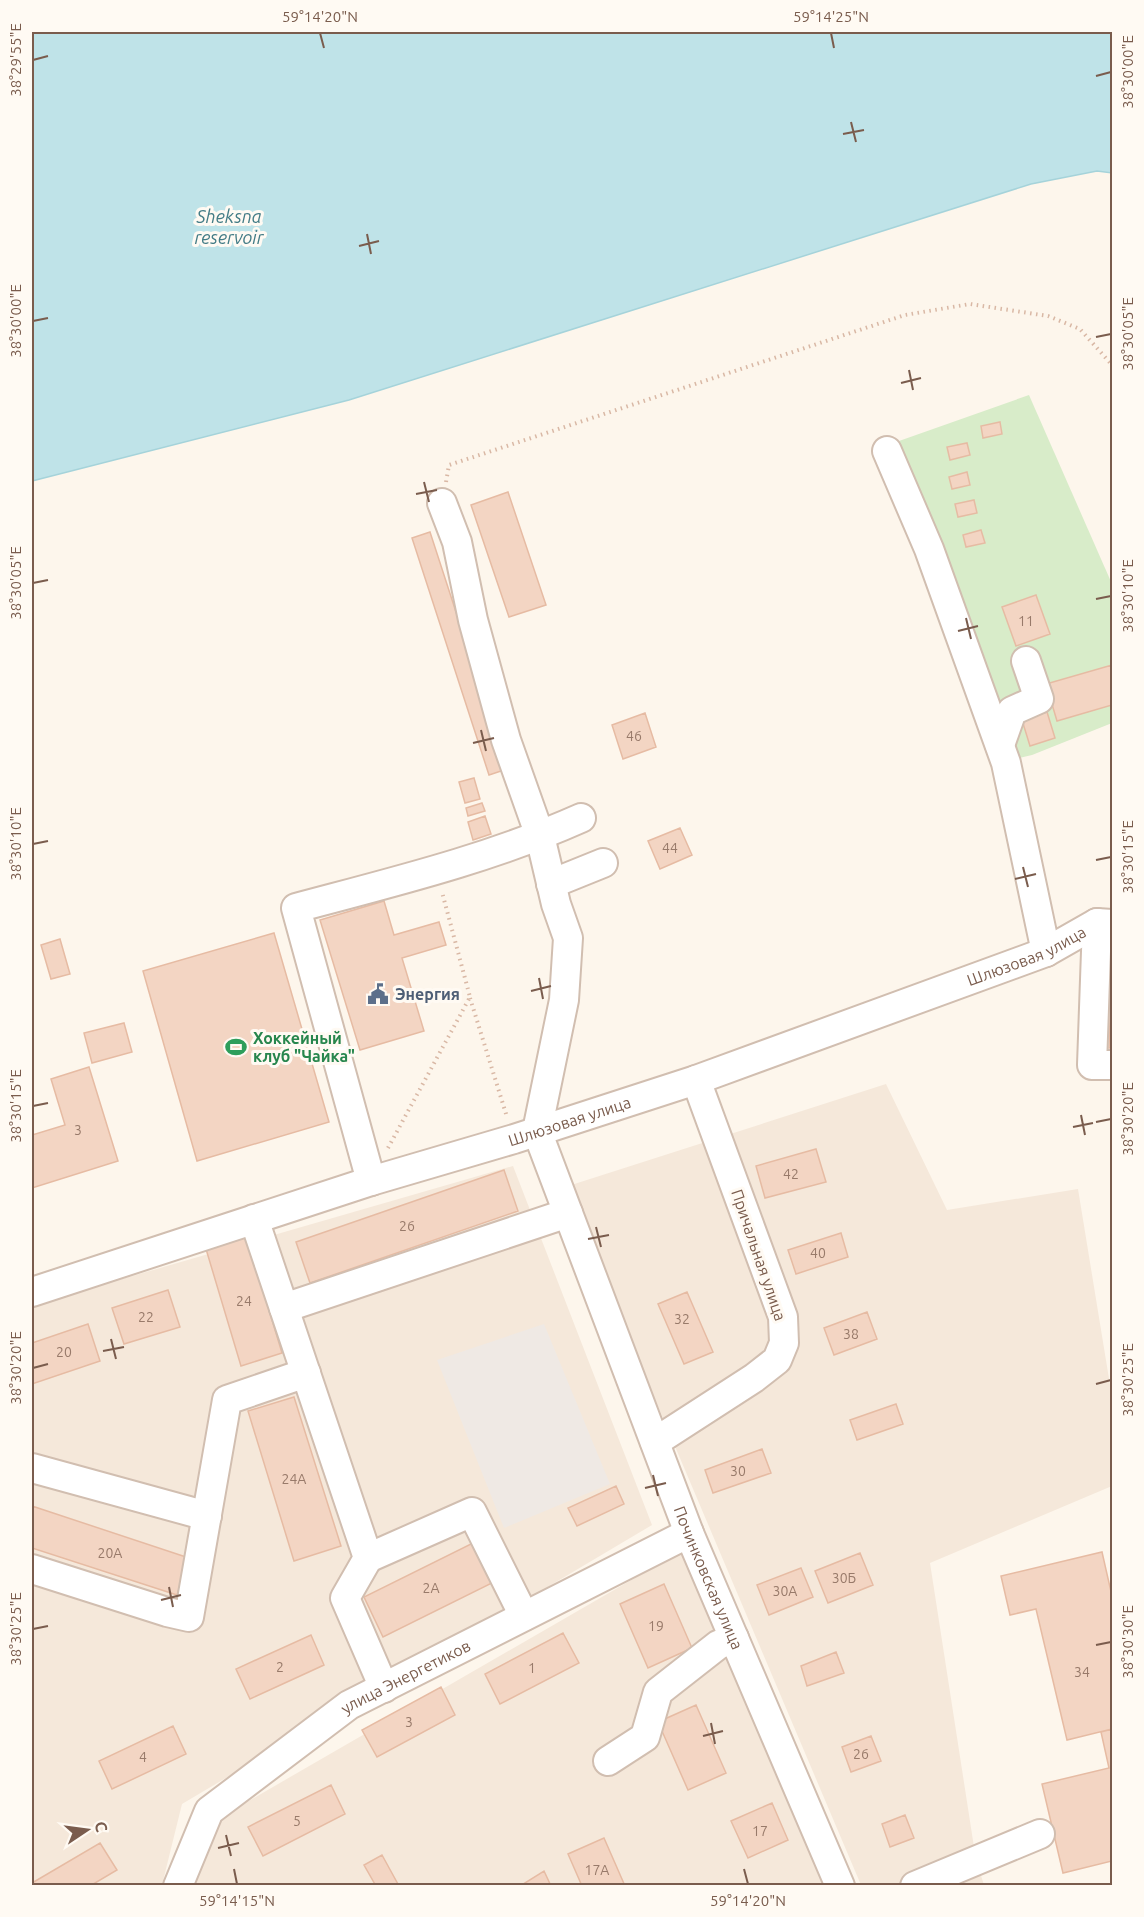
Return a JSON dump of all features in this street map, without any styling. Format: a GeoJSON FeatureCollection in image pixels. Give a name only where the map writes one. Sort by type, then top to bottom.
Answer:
{"type":"FeatureCollection","features":[{"type":"Feature","properties":{"kind":"street"},"geometry":{"type":"LineString","coordinates":[[887,451],[929,549],[1006,763],[1046,952]]}},
{"type":"Feature","properties":{"kind":"street"},"geometry":{"type":"LineString","coordinates":[[442,503],[457,542],[473,620],[506,740],[540,836],[551,884],[568,938],[564,1000],[525,1135]]}},
{"type":"Feature","properties":{"kind":"street"},"geometry":{"type":"LineString","coordinates":[[1000,745],[1012,711],[1039,699],[1026,661]]}},
{"type":"Feature","properties":{"kind":"street"},"geometry":{"type":"LineString","coordinates":[[371,1181],[296,908],[436,871],[540,836],[581,818]]}},
{"type":"Feature","properties":{"kind":"street"},"geometry":{"type":"LineString","coordinates":[[551,884],[603,864]]}},
{"type":"Feature","properties":{"kind":"street","name":"Шлюзовая улица"},"geometry":{"type":"LineString","coordinates":[[32,1292],[371,1181],[696,1080],[1046,952],[1105,924]]}},
{"type":"Feature","properties":{"kind":"street","name":"Шлюзовая улица"},"geometry":{"type":"LineString","coordinates":[[1105,924],[1092,1065],[1113,1065]]}},
{"type":"Feature","properties":{"kind":"street","name":"Причальная улица"},"geometry":{"type":"LineString","coordinates":[[655,1442],[754,1378],[777,1360],[784,1343],[783,1317],[696,1080]]}},
{"type":"Feature","properties":{"kind":"street","name":"Починковская улица"},"geometry":{"type":"LineString","coordinates":[[525,1135],[568,1213],[689,1533],[840,1886]]}},
{"type":"Feature","properties":{"kind":"street"},"geometry":{"type":"LineString","coordinates":[[284,1308],[568,1213]]}},
{"type":"Feature","properties":{"kind":"street"},"geometry":{"type":"LineString","coordinates":[[254,1219],[368,1558]]}},
{"type":"Feature","properties":{"kind":"street"},"geometry":{"type":"LineString","coordinates":[[32,1569],[189,1617],[227,1400],[306,1373]]}},
{"type":"Feature","properties":{"kind":"street"},"geometry":{"type":"LineString","coordinates":[[32,1468],[207,1516]]}},
{"type":"Feature","properties":{"kind":"street"},"geometry":{"type":"LineString","coordinates":[[384,1688],[345,1598],[368,1558],[472,1512],[524,1616]]}},
{"type":"Feature","properties":{"kind":"street","name":"улица Энергетиков"},"geometry":{"type":"LineString","coordinates":[[178,1886],[209,1811],[348,1706],[689,1533]]}},
{"type":"Feature","properties":{"kind":"street"},"geometry":{"type":"LineString","coordinates":[[608,1761],[645,1737],[658,1692],[718,1644],[734,1638]]}},
{"type":"Feature","properties":{"kind":"street"},"geometry":{"type":"LineString","coordinates":[[915,1886],[1040,1834]]}},
{"type":"Feature","properties":{"kind":"path"},"geometry":{"type":"LineString","coordinates":[[442,503],[449,465],[905,315],[970,304],[1048,316],[1080,329],[1113,365]]}},
{"type":"Feature","properties":{"kind":"path"},"geometry":{"type":"LineString","coordinates":[[436,871],[470,998],[525,1135]]}},
{"type":"Feature","properties":{"kind":"path"},"geometry":{"type":"LineString","coordinates":[[371,1181],[470,998]]}},
{"type":"Feature","properties":{"kind":"shaded area"},"geometry":{"type":"Polygon","coordinates":[[[886,1084],[947,1210],[1078,1189],[1112,1397],[1112,1486],[930,1563],[976,1860],[984,1885],[861,1885],[565,1187],[886,1084]]]}},
{"type":"Feature","properties":{"kind":"shaded area"},"geometry":{"type":"Polygon","coordinates":[[[513,1166],[652,1525],[182,1804],[162,1885],[32,1886],[32,1305],[513,1166]]]}},
{"type":"Feature","properties":{"kind":"shaded area"},"geometry":{"type":"Polygon","coordinates":[[[544,1324],[610,1484],[504,1528],[437,1360],[544,1324]]]}},
{"type":"Feature","properties":{"kind":"shaded area"},"geometry":{"type":"Polygon","coordinates":[[[685,1549],[830,1886],[191,1886],[214,1821],[685,1549]]]}},
{"type":"Feature","properties":{"kind":"green space"},"geometry":{"type":"Polygon","coordinates":[[[1029,395],[1112,584],[1112,723],[1032,755],[1015,759],[899,441],[1029,395]]]}},
{"type":"Feature","properties":{"kind":"water","name":"Sheksna reservoir"},"geometry":{"type":"Polygon","coordinates":[[[32,32],[1112,32],[1112,173],[1097,171],[1031,184],[349,400],[32,481],[32,32]]]}},
{"type":"Feature","properties":{"kind":"building"},"geometry":{"type":"Polygon","coordinates":[[[1000,422],[1002,434],[983,438],[981,426],[1000,422]]]}},
{"type":"Feature","properties":{"kind":"building"},"geometry":{"type":"Polygon","coordinates":[[[967,443],[970,455],[950,460],[947,447],[967,443]]]}},
{"type":"Feature","properties":{"kind":"building"},"geometry":{"type":"Polygon","coordinates":[[[967,472],[970,485],[952,489],[949,477],[967,472]]]}},
{"type":"Feature","properties":{"kind":"building"},"geometry":{"type":"Polygon","coordinates":[[[508,492],[546,605],[509,617],[471,505],[508,492]]]}},
{"type":"Feature","properties":{"kind":"building"},"geometry":{"type":"Polygon","coordinates":[[[974,500],[977,513],[958,517],[955,504],[974,500]]]}},
{"type":"Feature","properties":{"kind":"building"},"geometry":{"type":"Polygon","coordinates":[[[981,530],[985,543],[966,547],[963,535],[981,530]]]}},
{"type":"Feature","properties":{"kind":"building"},"geometry":{"type":"Polygon","coordinates":[[[430,532],[507,769],[489,775],[412,538],[430,532]]]}},
{"type":"Feature","properties":{"kind":"building"},"geometry":{"type":"Polygon","coordinates":[[[1036,595],[1050,634],[1016,646],[1002,607],[1036,595]]]}},
{"type":"Feature","properties":{"kind":"building"},"geometry":{"type":"Polygon","coordinates":[[[1112,665],[1112,705],[1057,721],[1046,684],[1112,665]]]}},
{"type":"Feature","properties":{"kind":"building"},"geometry":{"type":"Polygon","coordinates":[[[1047,712],[1055,738],[1030,746],[1022,720],[1047,712]]]}},
{"type":"Feature","properties":{"kind":"building"},"geometry":{"type":"Polygon","coordinates":[[[645,713],[656,747],[623,759],[612,725],[645,713]]]}},
{"type":"Feature","properties":{"kind":"building"},"geometry":{"type":"Polygon","coordinates":[[[474,778],[480,799],[465,803],[459,782],[474,778]]]}},
{"type":"Feature","properties":{"kind":"building"},"geometry":{"type":"Polygon","coordinates":[[[482,803],[485,811],[468,816],[466,808],[482,803]]]}},
{"type":"Feature","properties":{"kind":"building"},"geometry":{"type":"Polygon","coordinates":[[[485,816],[491,834],[473,840],[468,822],[485,816]]]}},
{"type":"Feature","properties":{"kind":"building"},"geometry":{"type":"Polygon","coordinates":[[[680,828],[692,855],[660,869],[648,841],[680,828]]]}},
{"type":"Feature","properties":{"kind":"building","name":"Энергия"},"geometry":{"type":"Polygon","coordinates":[[[384,901],[394,935],[439,922],[446,945],[402,958],[424,1031],[360,1050],[320,920],[384,901]]]}},
{"type":"Feature","properties":{"kind":"building","name":"Хоккейный клуб \"Чайка\""},"geometry":{"type":"Polygon","coordinates":[[[274,933],[329,1122],[197,1161],[143,971],[274,933]]]}},
{"type":"Feature","properties":{"kind":"building"},"geometry":{"type":"Polygon","coordinates":[[[60,939],[70,974],[51,979],[41,945],[60,939]]]}},
{"type":"Feature","properties":{"kind":"building"},"geometry":{"type":"Polygon","coordinates":[[[1112,964],[1112,1048],[1109,1048],[1112,964]]]}},
{"type":"Feature","properties":{"kind":"building"},"geometry":{"type":"Polygon","coordinates":[[[124,1023],[132,1052],[92,1063],[84,1033],[124,1023]]]}},
{"type":"Feature","properties":{"kind":"building"},"geometry":{"type":"Polygon","coordinates":[[[89,1067],[118,1161],[32,1188],[32,1135],[65,1125],[51,1079],[89,1067]]]}},
{"type":"Feature","properties":{"kind":"building"},"geometry":{"type":"Polygon","coordinates":[[[816,1149],[826,1182],[765,1198],[756,1166],[816,1149]]]}},
{"type":"Feature","properties":{"kind":"building"},"geometry":{"type":"Polygon","coordinates":[[[504,1170],[518,1211],[310,1283],[296,1242],[504,1170]]]}},
{"type":"Feature","properties":{"kind":"building"},"geometry":{"type":"Polygon","coordinates":[[[841,1233],[848,1257],[796,1274],[788,1250],[841,1233]]]}},
{"type":"Feature","properties":{"kind":"building"},"geometry":{"type":"Polygon","coordinates":[[[247,1237],[282,1353],[241,1366],[206,1249],[247,1237]]]}},
{"type":"Feature","properties":{"kind":"building"},"geometry":{"type":"Polygon","coordinates":[[[168,1290],[180,1327],[124,1344],[112,1308],[168,1290]]]}},
{"type":"Feature","properties":{"kind":"building"},"geometry":{"type":"Polygon","coordinates":[[[687,1292],[713,1352],[684,1364],[658,1304],[687,1292]]]}},
{"type":"Feature","properties":{"kind":"building"},"geometry":{"type":"Polygon","coordinates":[[[867,1312],[877,1339],[834,1355],[824,1328],[867,1312]]]}},
{"type":"Feature","properties":{"kind":"building"},"geometry":{"type":"Polygon","coordinates":[[[88,1324],[100,1361],[32,1384],[32,1343],[88,1324]]]}},
{"type":"Feature","properties":{"kind":"building"},"geometry":{"type":"Polygon","coordinates":[[[294,1397],[341,1546],[294,1561],[248,1411],[294,1397]]]}},
{"type":"Feature","properties":{"kind":"building"},"geometry":{"type":"Polygon","coordinates":[[[896,1404],[903,1424],[857,1440],[850,1420],[896,1404]]]}},
{"type":"Feature","properties":{"kind":"building"},"geometry":{"type":"Polygon","coordinates":[[[762,1449],[771,1473],[713,1493],[705,1470],[762,1449]]]}},
{"type":"Feature","properties":{"kind":"building"},"geometry":{"type":"Polygon","coordinates":[[[616,1486],[624,1504],[577,1526],[568,1508],[616,1486]]]}},
{"type":"Feature","properties":{"kind":"building"},"geometry":{"type":"Polygon","coordinates":[[[32,1506],[189,1558],[177,1595],[32,1548],[32,1506]]]}},
{"type":"Feature","properties":{"kind":"building"},"geometry":{"type":"Polygon","coordinates":[[[479,1540],[498,1580],[383,1637],[364,1597],[479,1540]]]}},
{"type":"Feature","properties":{"kind":"building"},"geometry":{"type":"Polygon","coordinates":[[[1102,1552],[1112,1596],[1112,1729],[1067,1740],[1036,1609],[1010,1615],[1001,1576],[1102,1552]]]}},
{"type":"Feature","properties":{"kind":"building"},"geometry":{"type":"Polygon","coordinates":[[[860,1553],[873,1585],[828,1603],[815,1571],[860,1553]]]}},
{"type":"Feature","properties":{"kind":"building"},"geometry":{"type":"Polygon","coordinates":[[[801,1568],[813,1597],[769,1615],[757,1585],[801,1568]]]}},
{"type":"Feature","properties":{"kind":"building"},"geometry":{"type":"Polygon","coordinates":[[[664,1584],[692,1648],[648,1668],[620,1604],[664,1584]]]}},
{"type":"Feature","properties":{"kind":"building"},"geometry":{"type":"Polygon","coordinates":[[[563,1633],[579,1663],[500,1704],[485,1674],[563,1633]]]}},
{"type":"Feature","properties":{"kind":"building"},"geometry":{"type":"Polygon","coordinates":[[[311,1635],[324,1665],[250,1699],[236,1669],[311,1635]]]}},
{"type":"Feature","properties":{"kind":"building"},"geometry":{"type":"Polygon","coordinates":[[[836,1652],[844,1673],[807,1686],[801,1666],[836,1652]]]}},
{"type":"Feature","properties":{"kind":"building"},"geometry":{"type":"Polygon","coordinates":[[[441,1687],[455,1715],[377,1757],[362,1730],[441,1687]]]}},
{"type":"Feature","properties":{"kind":"building"},"geometry":{"type":"Polygon","coordinates":[[[696,1705],[726,1773],[688,1790],[658,1722],[696,1705]]]}},
{"type":"Feature","properties":{"kind":"building"},"geometry":{"type":"Polygon","coordinates":[[[173,1726],[186,1754],[112,1789],[99,1761],[173,1726]]]}},
{"type":"Feature","properties":{"kind":"building"},"geometry":{"type":"Polygon","coordinates":[[[1112,1729],[1112,1861],[1063,1873],[1042,1784],[1109,1768],[1101,1732],[1112,1729]]]}},
{"type":"Feature","properties":{"kind":"building"},"geometry":{"type":"Polygon","coordinates":[[[871,1736],[881,1761],[851,1772],[842,1747],[871,1736]]]}},
{"type":"Feature","properties":{"kind":"building"},"geometry":{"type":"Polygon","coordinates":[[[331,1785],[345,1814],[263,1856],[248,1827],[331,1785]]]}},
{"type":"Feature","properties":{"kind":"building"},"geometry":{"type":"Polygon","coordinates":[[[772,1803],[788,1840],[748,1858],[731,1821],[772,1803]]]}},
{"type":"Feature","properties":{"kind":"building"},"geometry":{"type":"Polygon","coordinates":[[[905,1815],[914,1838],[890,1847],[882,1824],[905,1815]]]}},
{"type":"Feature","properties":{"kind":"building"},"geometry":{"type":"Polygon","coordinates":[[[604,1838],[625,1886],[582,1886],[568,1854],[604,1838]]]}},
{"type":"Feature","properties":{"kind":"building"},"geometry":{"type":"Polygon","coordinates":[[[100,1843],[117,1870],[90,1886],[32,1886],[32,1883],[100,1843]]]}},
{"type":"Feature","properties":{"kind":"building"},"geometry":{"type":"Polygon","coordinates":[[[382,1855],[399,1886],[376,1886],[364,1865],[382,1855]]]}},
{"type":"Feature","properties":{"kind":"building"},"geometry":{"type":"Polygon","coordinates":[[[544,1871],[551,1886],[520,1886],[544,1871]]]}},
{"type":"Feature","properties":{"kind":"place","name":"Энергия"},"geometry":{"type":"Point","coordinates":[378,994]}},
{"type":"Feature","properties":{"kind":"place","name":"Хоккейный клуб \"Чайка\""},"geometry":{"type":"Point","coordinates":[236,1047]}}]}
